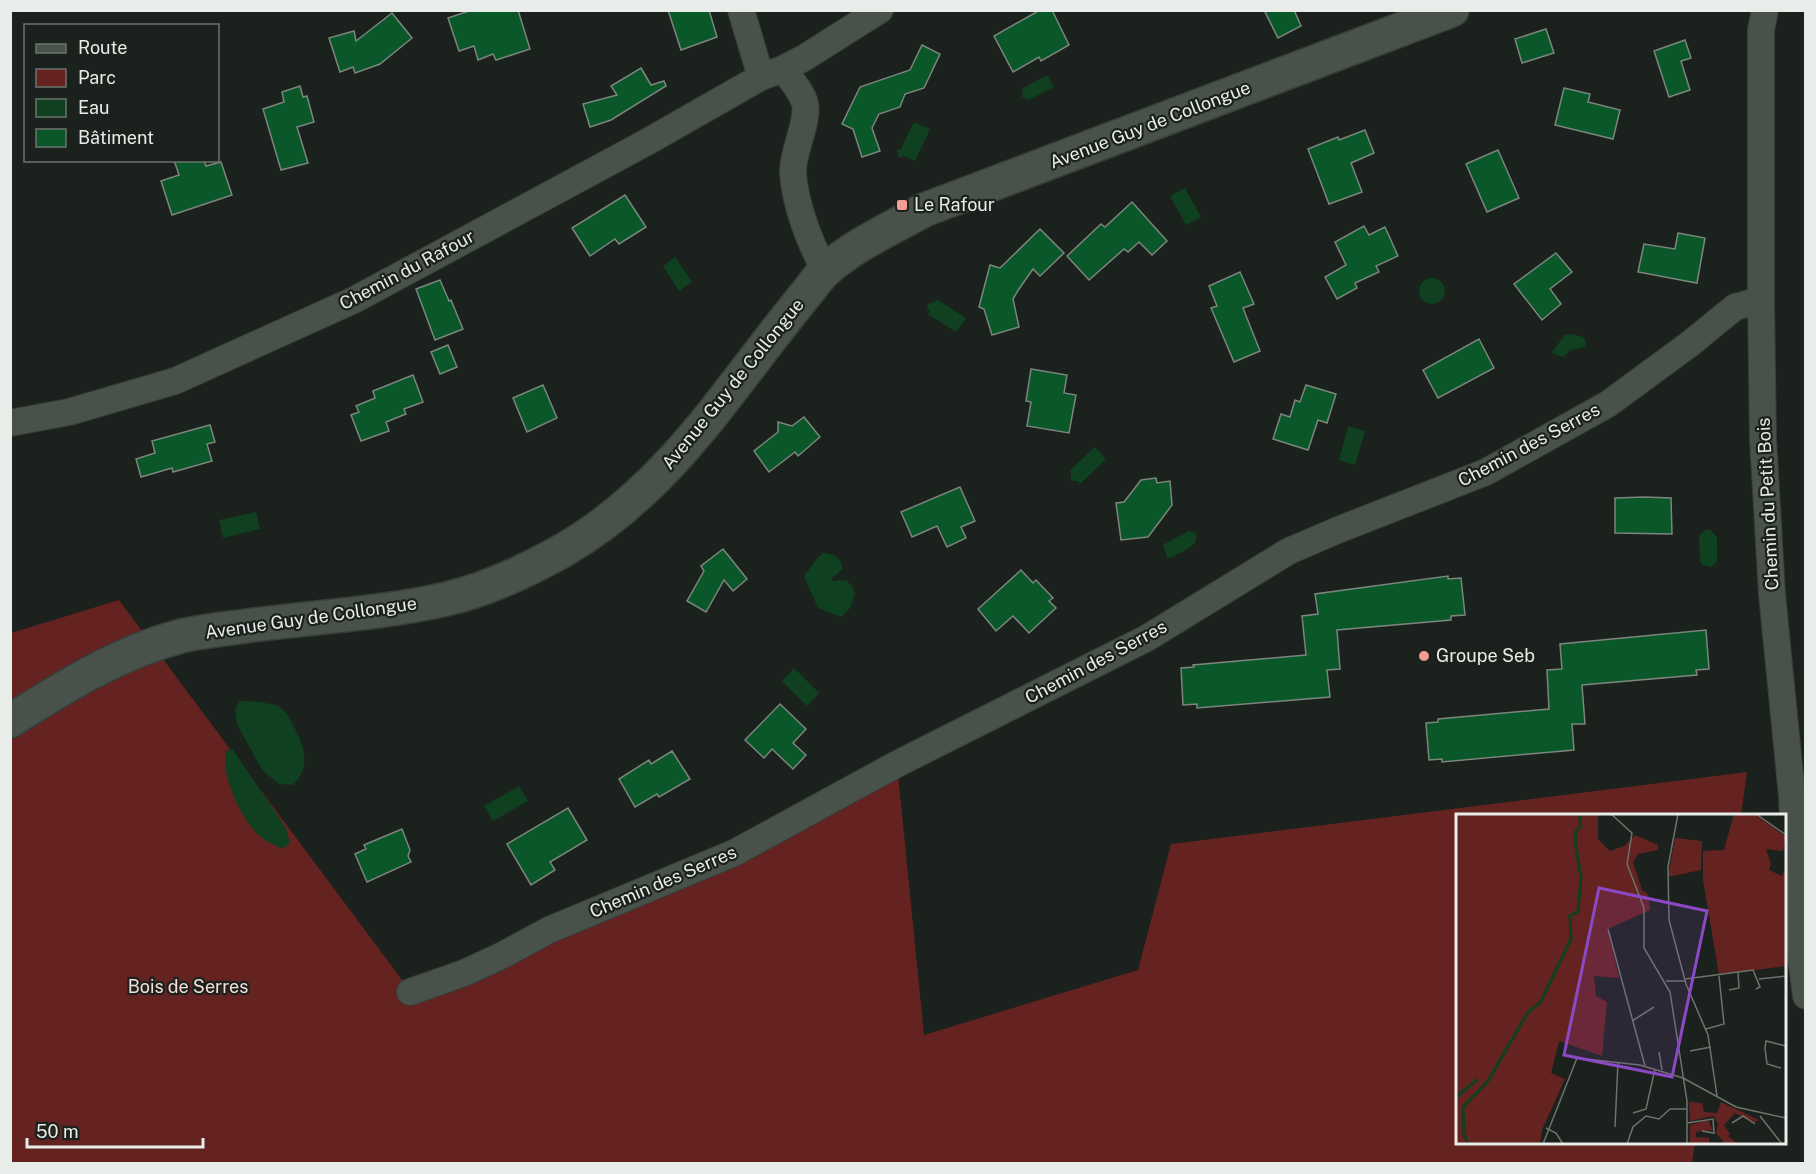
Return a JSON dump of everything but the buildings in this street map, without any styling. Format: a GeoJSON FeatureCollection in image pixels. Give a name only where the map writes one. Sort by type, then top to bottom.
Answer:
{"type":"FeatureCollection","features":[{"type":"Feature","properties":{"kind":"main road","name":"Avenue Guy de Collongue"},"geometry":{"type":"LineString","coordinates":[[10,721],[110,661],[183,636],[297,619],[385,610],[447,599],[481,589],[521,572],[563,550],[595,529],[633,499],[671,464],[825,270],[858,248],[924,210],[1452,10]]}},
{"type":"Feature","properties":{"kind":"street"},"geometry":{"type":"LineString","coordinates":[[741,10],[772,73],[798,90],[805,105],[793,171],[796,198],[825,270]]}},
{"type":"Feature","properties":{"kind":"street","name":"Chemin du Rafour"},"geometry":{"type":"LineString","coordinates":[[10,423],[69,412],[175,381],[354,300],[647,142],[880,10]]}},
{"type":"Feature","properties":{"kind":"street","name":"Chemin du Petit Bois"},"geometry":{"type":"LineString","coordinates":[[1765,10],[1761,40],[1763,438],[1772,594],[1792,796],[1801,960],[1806,996]]}},
{"type":"Feature","properties":{"kind":"street","name":"Chemin des Serres"},"geometry":{"type":"LineString","coordinates":[[410,992],[464,973],[549,930],[734,852],[897,764],[1147,638],[1288,551],[1486,472],[1608,404],[1691,343],[1735,306],[1761,300]]}},
{"type":"Feature","properties":{"kind":"green space","name":"Bois de Serres"},"geometry":{"type":"Polygon","coordinates":[[[119,600],[411,992],[897,764],[924,1035],[1138,970],[1171,844],[1747,772],[1741,814],[1456,814],[1456,1144],[1695,1144],[1692,1163],[11,1164],[11,633],[119,600]]]}},
{"type":"Feature","properties":{"kind":"water"},"geometry":{"type":"Polygon","coordinates":[[[1047,75],[1054,87],[1029,100],[1022,97],[1023,88],[1047,75]]]}},
{"type":"Feature","properties":{"kind":"water"},"geometry":{"type":"Polygon","coordinates":[[[914,122],[930,129],[915,161],[904,156],[899,158],[897,150],[901,149],[914,122]]]}},
{"type":"Feature","properties":{"kind":"water"},"geometry":{"type":"Polygon","coordinates":[[[1185,188],[1201,217],[1186,225],[1170,196],[1185,188]]]}},
{"type":"Feature","properties":{"kind":"water"},"geometry":{"type":"Polygon","coordinates":[[[675,257],[692,282],[679,291],[663,266],[675,257]]]}},
{"type":"Feature","properties":{"kind":"water"},"geometry":{"type":"Polygon","coordinates":[[[1432,278],[1441,282],[1445,291],[1441,300],[1432,304],[1423,300],[1419,291],[1423,282],[1432,278]]]}},
{"type":"Feature","properties":{"kind":"water"},"geometry":{"type":"Polygon","coordinates":[[[938,300],[966,318],[956,332],[928,314],[930,311],[927,308],[928,304],[938,300]]]}},
{"type":"Feature","properties":{"kind":"water"},"geometry":{"type":"Polygon","coordinates":[[[1565,335],[1583,337],[1586,341],[1585,347],[1570,350],[1564,357],[1552,352],[1565,335]]]}},
{"type":"Feature","properties":{"kind":"water"},"geometry":{"type":"Polygon","coordinates":[[[1348,426],[1365,431],[1355,465],[1339,460],[1348,426]]]}},
{"type":"Feature","properties":{"kind":"water"},"geometry":{"type":"Polygon","coordinates":[[[1095,447],[1106,459],[1080,484],[1078,481],[1071,481],[1069,471],[1095,447]]]}},
{"type":"Feature","properties":{"kind":"water"},"geometry":{"type":"Polygon","coordinates":[[[256,512],[260,529],[223,538],[219,520],[256,512]]]}},
{"type":"Feature","properties":{"kind":"water"},"geometry":{"type":"Polygon","coordinates":[[[1705,530],[1710,530],[1717,537],[1717,561],[1711,567],[1702,565],[1700,561],[1699,536],[1705,530]]]}},
{"type":"Feature","properties":{"kind":"water"},"geometry":{"type":"Polygon","coordinates":[[[1188,531],[1196,533],[1195,542],[1184,551],[1170,558],[1167,557],[1163,545],[1188,531]]]}},
{"type":"Feature","properties":{"kind":"water"},"geometry":{"type":"Polygon","coordinates":[[[823,553],[837,557],[842,565],[843,569],[831,579],[833,581],[846,580],[855,593],[850,608],[841,617],[818,608],[804,576],[823,553]]]}},
{"type":"Feature","properties":{"kind":"water"},"geometry":{"type":"Polygon","coordinates":[[[794,668],[819,693],[807,706],[782,681],[794,668]]]}},
{"type":"Feature","properties":{"kind":"water"},"geometry":{"type":"Polygon","coordinates":[[[240,701],[278,706],[288,716],[304,750],[302,771],[293,785],[279,784],[262,770],[237,724],[235,709],[240,701]]]}},
{"type":"Feature","properties":{"kind":"water"},"geometry":{"type":"Polygon","coordinates":[[[227,750],[233,750],[286,828],[290,844],[282,849],[262,838],[240,810],[226,771],[227,750]]]}},
{"type":"Feature","properties":{"kind":"water"},"geometry":{"type":"Polygon","coordinates":[[[519,786],[528,801],[493,821],[484,806],[519,786]]]}},
{"type":"Feature","properties":{"kind":"place","name":"Le Rafour"},"geometry":{"type":"Point","coordinates":[902,205]}},
{"type":"Feature","properties":{"kind":"place","name":"Groupe Seb"},"geometry":{"type":"Point","coordinates":[1424,656]}}]}
